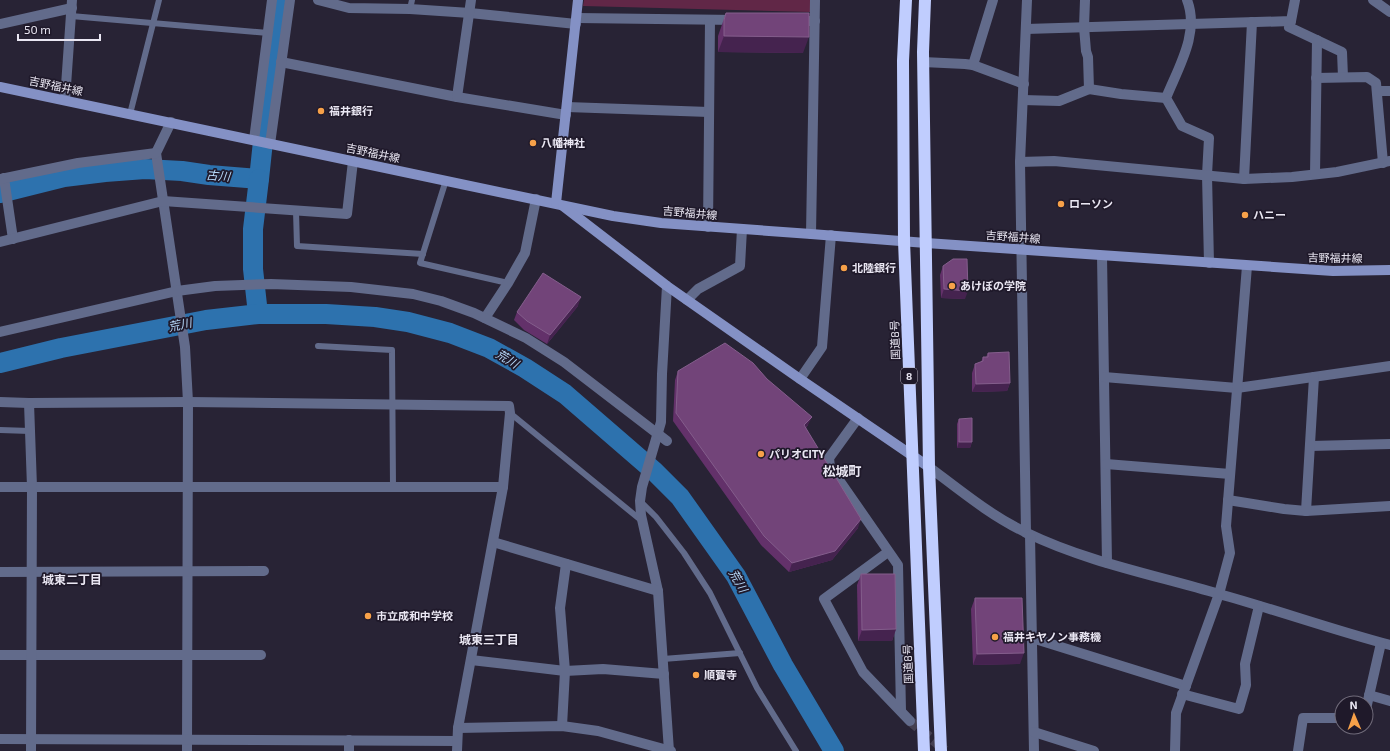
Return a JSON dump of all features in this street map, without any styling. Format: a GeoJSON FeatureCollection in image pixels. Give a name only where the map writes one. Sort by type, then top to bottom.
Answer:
{"type":"FeatureCollection","features":[{"type":"Feature","properties":{"kind":"highway","name":"国道8号"},"geometry":{"type":"LineString","coordinates":[[906,0],[903,61],[904,241],[924,751]]}},
{"type":"Feature","properties":{"kind":"highway","name":"8"},"geometry":{"type":"LineString","coordinates":[[925,0],[923,62],[929,467],[941,751]]}},
{"type":"Feature","properties":{"kind":"main road"},"geometry":{"type":"LineString","coordinates":[[578,0],[558,204],[667,286],[929,467]]}},
{"type":"Feature","properties":{"kind":"main road","name":"吉野福井線"},"geometry":{"type":"LineString","coordinates":[[0,87],[613,216],[661,223],[1247,266],[1333,271],[1390,270]]}},
{"type":"Feature","properties":{"kind":"street"},"geometry":{"type":"LineString","coordinates":[[254,140],[272,0]]}},
{"type":"Feature","properties":{"kind":"street"},"geometry":{"type":"LineString","coordinates":[[270,144],[290,0]]}},
{"type":"Feature","properties":{"kind":"street"},"geometry":{"type":"LineString","coordinates":[[318,0],[349,8],[411,4],[470,13],[576,21],[748,20]]}},
{"type":"Feature","properties":{"kind":"street"},"geometry":{"type":"LineString","coordinates":[[457,97],[471,0]]}},
{"type":"Feature","properties":{"kind":"street"},"geometry":{"type":"LineString","coordinates":[[811,234],[815,0]]}},
{"type":"Feature","properties":{"kind":"street"},"geometry":{"type":"LineString","coordinates":[[973,66],[993,0]]}},
{"type":"Feature","properties":{"kind":"street"},"geometry":{"type":"LineString","coordinates":[[1027,0],[1020,162],[1034,751]]}},
{"type":"Feature","properties":{"kind":"street"},"geometry":{"type":"LineString","coordinates":[[1085,0],[1084,27],[1088,57],[1089,89]]}},
{"type":"Feature","properties":{"kind":"street"},"geometry":{"type":"LineString","coordinates":[[1166,98],[1189,41],[1191,24],[1190,9],[1187,0]]}},
{"type":"Feature","properties":{"kind":"street"},"geometry":{"type":"LineString","coordinates":[[1295,0],[1289,27],[1342,52],[1343,77]]}},
{"type":"Feature","properties":{"kind":"street"},"geometry":{"type":"LineString","coordinates":[[1373,0],[1390,12]]}},
{"type":"Feature","properties":{"kind":"street"},"geometry":{"type":"LineString","coordinates":[[0,24],[72,8],[65,100]]}},
{"type":"Feature","properties":{"kind":"street"},"geometry":{"type":"LineString","coordinates":[[708,227],[710,20]]}},
{"type":"Feature","properties":{"kind":"street"},"geometry":{"type":"LineString","coordinates":[[785,21],[815,21]]}},
{"type":"Feature","properties":{"kind":"street"},"geometry":{"type":"LineString","coordinates":[[1026,29],[1291,21]]}},
{"type":"Feature","properties":{"kind":"street"},"geometry":{"type":"LineString","coordinates":[[1244,179],[1252,22]]}},
{"type":"Feature","properties":{"kind":"street"},"geometry":{"type":"LineString","coordinates":[[1314,174],[1317,40]]}},
{"type":"Feature","properties":{"kind":"street"},"geometry":{"type":"LineString","coordinates":[[281,62],[457,97],[566,111],[709,112]]}},
{"type":"Feature","properties":{"kind":"street"},"geometry":{"type":"LineString","coordinates":[[923,62],[965,64],[1024,84]]}},
{"type":"Feature","properties":{"kind":"street"},"geometry":{"type":"LineString","coordinates":[[1020,162],[1054,161],[1244,179],[1292,177],[1337,172],[1387,162],[1376,83],[1367,77],[1316,78]]}},
{"type":"Feature","properties":{"kind":"street"},"geometry":{"type":"LineString","coordinates":[[1023,100],[1059,101],[1089,89],[1121,94],[1166,98]]}},
{"type":"Feature","properties":{"kind":"street"},"geometry":{"type":"LineString","coordinates":[[1377,91],[1390,90]]}},
{"type":"Feature","properties":{"kind":"street"},"geometry":{"type":"LineString","coordinates":[[1166,98],[1182,126],[1209,138],[1207,175],[1209,263]]}},
{"type":"Feature","properties":{"kind":"street"},"geometry":{"type":"LineString","coordinates":[[171,122],[156,157],[185,347],[188,402],[187,751]]}},
{"type":"Feature","properties":{"kind":"street"},"geometry":{"type":"LineString","coordinates":[[13,239],[3,180],[78,163],[156,157]]}},
{"type":"Feature","properties":{"kind":"street"},"geometry":{"type":"LineString","coordinates":[[0,242],[163,201],[346,214],[353,161]]}},
{"type":"Feature","properties":{"kind":"street"},"geometry":{"type":"LineString","coordinates":[[484,318],[526,253],[536,199]]}},
{"type":"Feature","properties":{"kind":"street"},"geometry":{"type":"LineString","coordinates":[[687,300],[698,289],[740,266],[742,229]]}},
{"type":"Feature","properties":{"kind":"street"},"geometry":{"type":"LineString","coordinates":[[800,379],[822,347],[831,235]]}},
{"type":"Feature","properties":{"kind":"street"},"geometry":{"type":"LineString","coordinates":[[1102,256],[1107,563]]}},
{"type":"Feature","properties":{"kind":"street"},"geometry":{"type":"LineString","coordinates":[[1175,751],[1176,713],[1219,594],[1230,553],[1226,526],[1247,266]]}},
{"type":"Feature","properties":{"kind":"street"},"geometry":{"type":"LineString","coordinates":[[0,332],[177,291],[215,286],[271,284],[352,287],[414,294],[441,301],[484,318],[526,338],[564,362],[657,436],[667,441]]}},
{"type":"Feature","properties":{"kind":"street"},"geometry":{"type":"LineString","coordinates":[[458,728],[562,726],[598,731],[670,751],[658,591],[642,521],[640,501],[642,487],[662,422],[662,374],[667,286]]}},
{"type":"Feature","properties":{"kind":"street"},"geometry":{"type":"LineString","coordinates":[[1104,377],[1237,388],[1390,366]]}},
{"type":"Feature","properties":{"kind":"street"},"geometry":{"type":"LineString","coordinates":[[1306,511],[1314,377]]}},
{"type":"Feature","properties":{"kind":"street"},"geometry":{"type":"LineString","coordinates":[[0,402],[188,402],[509,406],[510,413],[503,487],[458,728],[457,746],[349,740],[0,739]]}},
{"type":"Feature","properties":{"kind":"street"},"geometry":{"type":"LineString","coordinates":[[29,403],[32,487],[31,751]]}},
{"type":"Feature","properties":{"kind":"street"},"geometry":{"type":"LineString","coordinates":[[858,418],[829,458],[830,467],[898,565],[901,711]]}},
{"type":"Feature","properties":{"kind":"street"},"geometry":{"type":"LineString","coordinates":[[1310,446],[1390,444]]}},
{"type":"Feature","properties":{"kind":"street"},"geometry":{"type":"LineString","coordinates":[[1106,464],[1230,474]]}},
{"type":"Feature","properties":{"kind":"street"},"geometry":{"type":"LineString","coordinates":[[929,467],[990,514],[1046,542],[1107,563],[1219,594],[1386,644],[1369,695]]}},
{"type":"Feature","properties":{"kind":"street"},"geometry":{"type":"LineString","coordinates":[[0,487],[503,487]]}},
{"type":"Feature","properties":{"kind":"street"},"geometry":{"type":"LineString","coordinates":[[1228,500],[1306,511],[1390,506]]}},
{"type":"Feature","properties":{"kind":"street"},"geometry":{"type":"LineString","coordinates":[[493,542],[658,591]]}},
{"type":"Feature","properties":{"kind":"street"},"geometry":{"type":"LineString","coordinates":[[888,552],[824,599],[863,672],[910,721]]}},
{"type":"Feature","properties":{"kind":"street"},"geometry":{"type":"LineString","coordinates":[[562,726],[565,671],[560,608],[566,564]]}},
{"type":"Feature","properties":{"kind":"street"},"geometry":{"type":"LineString","coordinates":[[0,572],[264,571]]}},
{"type":"Feature","properties":{"kind":"street"},"geometry":{"type":"LineString","coordinates":[[1032,638],[1239,709],[1246,686],[1245,664],[1259,606]]}},
{"type":"Feature","properties":{"kind":"street"},"geometry":{"type":"LineString","coordinates":[[0,656],[261,655]]}},
{"type":"Feature","properties":{"kind":"street"},"geometry":{"type":"LineString","coordinates":[[471,660],[565,671],[603,670],[664,674]]}},
{"type":"Feature","properties":{"kind":"street"},"geometry":{"type":"LineString","coordinates":[[1374,696],[1390,701]]}},
{"type":"Feature","properties":{"kind":"street"},"geometry":{"type":"LineString","coordinates":[[1298,751],[1303,718],[1334,718]]}},
{"type":"Feature","properties":{"kind":"street"},"geometry":{"type":"LineString","coordinates":[[1034,732],[1094,751]]}},
{"type":"Feature","properties":{"kind":"street"},"geometry":{"type":"LineString","coordinates":[[349,740],[349,751]]}},
{"type":"Feature","properties":{"kind":"lane"},"geometry":{"type":"LineString","coordinates":[[130,114],[159,0]]}},
{"type":"Feature","properties":{"kind":"lane"},"geometry":{"type":"LineString","coordinates":[[72,8],[153,22],[268,33]]}},
{"type":"Feature","properties":{"kind":"lane"},"geometry":{"type":"LineString","coordinates":[[446,180],[420,264],[508,283]]}},
{"type":"Feature","properties":{"kind":"lane"},"geometry":{"type":"LineString","coordinates":[[296,211],[297,246],[423,254]]}},
{"type":"Feature","properties":{"kind":"lane"},"geometry":{"type":"LineString","coordinates":[[318,346],[392,350],[393,487]]}},
{"type":"Feature","properties":{"kind":"lane"},"geometry":{"type":"LineString","coordinates":[[510,413],[642,521]]}},
{"type":"Feature","properties":{"kind":"lane"},"geometry":{"type":"LineString","coordinates":[[0,430],[30,431]]}},
{"type":"Feature","properties":{"kind":"lane"},"geometry":{"type":"LineString","coordinates":[[640,501],[656,517],[684,552],[710,593],[758,688],[796,751]]}},
{"type":"Feature","properties":{"kind":"lane"},"geometry":{"type":"LineString","coordinates":[[663,659],[740,653]]}},
{"type":"Feature","properties":{"kind":"shaded area"},"geometry":{"type":"Polygon","coordinates":[[[584,0],[811,0],[811,12],[583,6],[584,0]]]}},
{"type":"Feature","properties":{"kind":"building"},"geometry":{"type":"Polygon","coordinates":[[[726,13],[809,13],[809,37],[724,36],[724,20],[726,13]]]}},
{"type":"Feature","properties":{"kind":"building","name":"あけぼの学院"},"geometry":{"type":"Polygon","coordinates":[[[953,259],[967,259],[968,291],[944,289],[943,266],[953,259]]]}},
{"type":"Feature","properties":{"kind":"building"},"geometry":{"type":"Polygon","coordinates":[[[543,273],[581,297],[550,335],[527,321],[517,312],[543,273]]]}},
{"type":"Feature","properties":{"kind":"building"},"geometry":{"type":"Polygon","coordinates":[[[725,343],[753,363],[767,379],[812,417],[804,425],[861,519],[835,551],[792,563],[764,536],[676,413],[678,371],[725,343]]]}},
{"type":"Feature","properties":{"kind":"building"},"geometry":{"type":"Polygon","coordinates":[[[1009,352],[1010,383],[976,384],[975,364],[983,361],[983,357],[988,357],[988,353],[1009,352]]]}},
{"type":"Feature","properties":{"kind":"building"},"geometry":{"type":"Polygon","coordinates":[[[972,418],[972,442],[959,442],[959,419],[972,418]]]}},
{"type":"Feature","properties":{"kind":"building"},"geometry":{"type":"Polygon","coordinates":[[[861,574],[895,574],[896,629],[862,630],[861,574]]]}},
{"type":"Feature","properties":{"kind":"building","name":"福井キヤノン事務機"},"geometry":{"type":"Polygon","coordinates":[[[975,598],[1022,598],[1024,653],[977,654],[975,598]]]}},
{"type":"Feature","properties":{"kind":"waterway","name":"古川"},"geometry":{"type":"LineString","coordinates":[[0,193],[64,177],[145,169],[182,171],[259,179],[278,0]]}},
{"type":"Feature","properties":{"kind":"waterway"},"geometry":{"type":"LineString","coordinates":[[258,314],[253,269],[253,229],[259,179]]}},
{"type":"Feature","properties":{"kind":"waterway","name":"荒川"},"geometry":{"type":"LineString","coordinates":[[0,363],[61,348],[206,320],[258,314],[326,314],[375,317],[408,322],[450,333],[489,348],[525,368],[565,394],[654,471],[680,497],[736,576],[783,665],[834,751]]}},
{"type":"Feature","properties":{"kind":"tunnel"},"geometry":{"type":"LineString","coordinates":[[910,721],[945,750]]}},
{"type":"Feature","properties":{"kind":"place","name":"福井銀行"},"geometry":{"type":"Point","coordinates":[321,111]}},
{"type":"Feature","properties":{"kind":"place","name":"八幡神社"},"geometry":{"type":"Point","coordinates":[533,143]}},
{"type":"Feature","properties":{"kind":"place","name":"ローソン"},"geometry":{"type":"Point","coordinates":[1061,204]}},
{"type":"Feature","properties":{"kind":"place","name":"ハニー"},"geometry":{"type":"Point","coordinates":[1245,215]}},
{"type":"Feature","properties":{"kind":"place","name":"北陸銀行"},"geometry":{"type":"Point","coordinates":[844,268]}},
{"type":"Feature","properties":{"kind":"place","name":"あけぼの学院"},"geometry":{"type":"Point","coordinates":[952,286]}},
{"type":"Feature","properties":{"kind":"place","name":"パリオCITY"},"geometry":{"type":"Point","coordinates":[761,454]}},
{"type":"Feature","properties":{"kind":"place","name":"市立成和中学校"},"geometry":{"type":"Point","coordinates":[368,616]}},
{"type":"Feature","properties":{"kind":"place","name":"福井キヤノン事務機"},"geometry":{"type":"Point","coordinates":[995,637]}},
{"type":"Feature","properties":{"kind":"place","name":"順寶寺"},"geometry":{"type":"Point","coordinates":[696,675]}},
{"type":"Feature","properties":{"kind":"district","name":"松城町"},"geometry":{"type":"Point","coordinates":[842,471]}},
{"type":"Feature","properties":{"kind":"district","name":"城東二丁目"},"geometry":{"type":"Point","coordinates":[72,580]}},
{"type":"Feature","properties":{"kind":"district","name":"城東三丁目"},"geometry":{"type":"Point","coordinates":[489,640]}}]}
